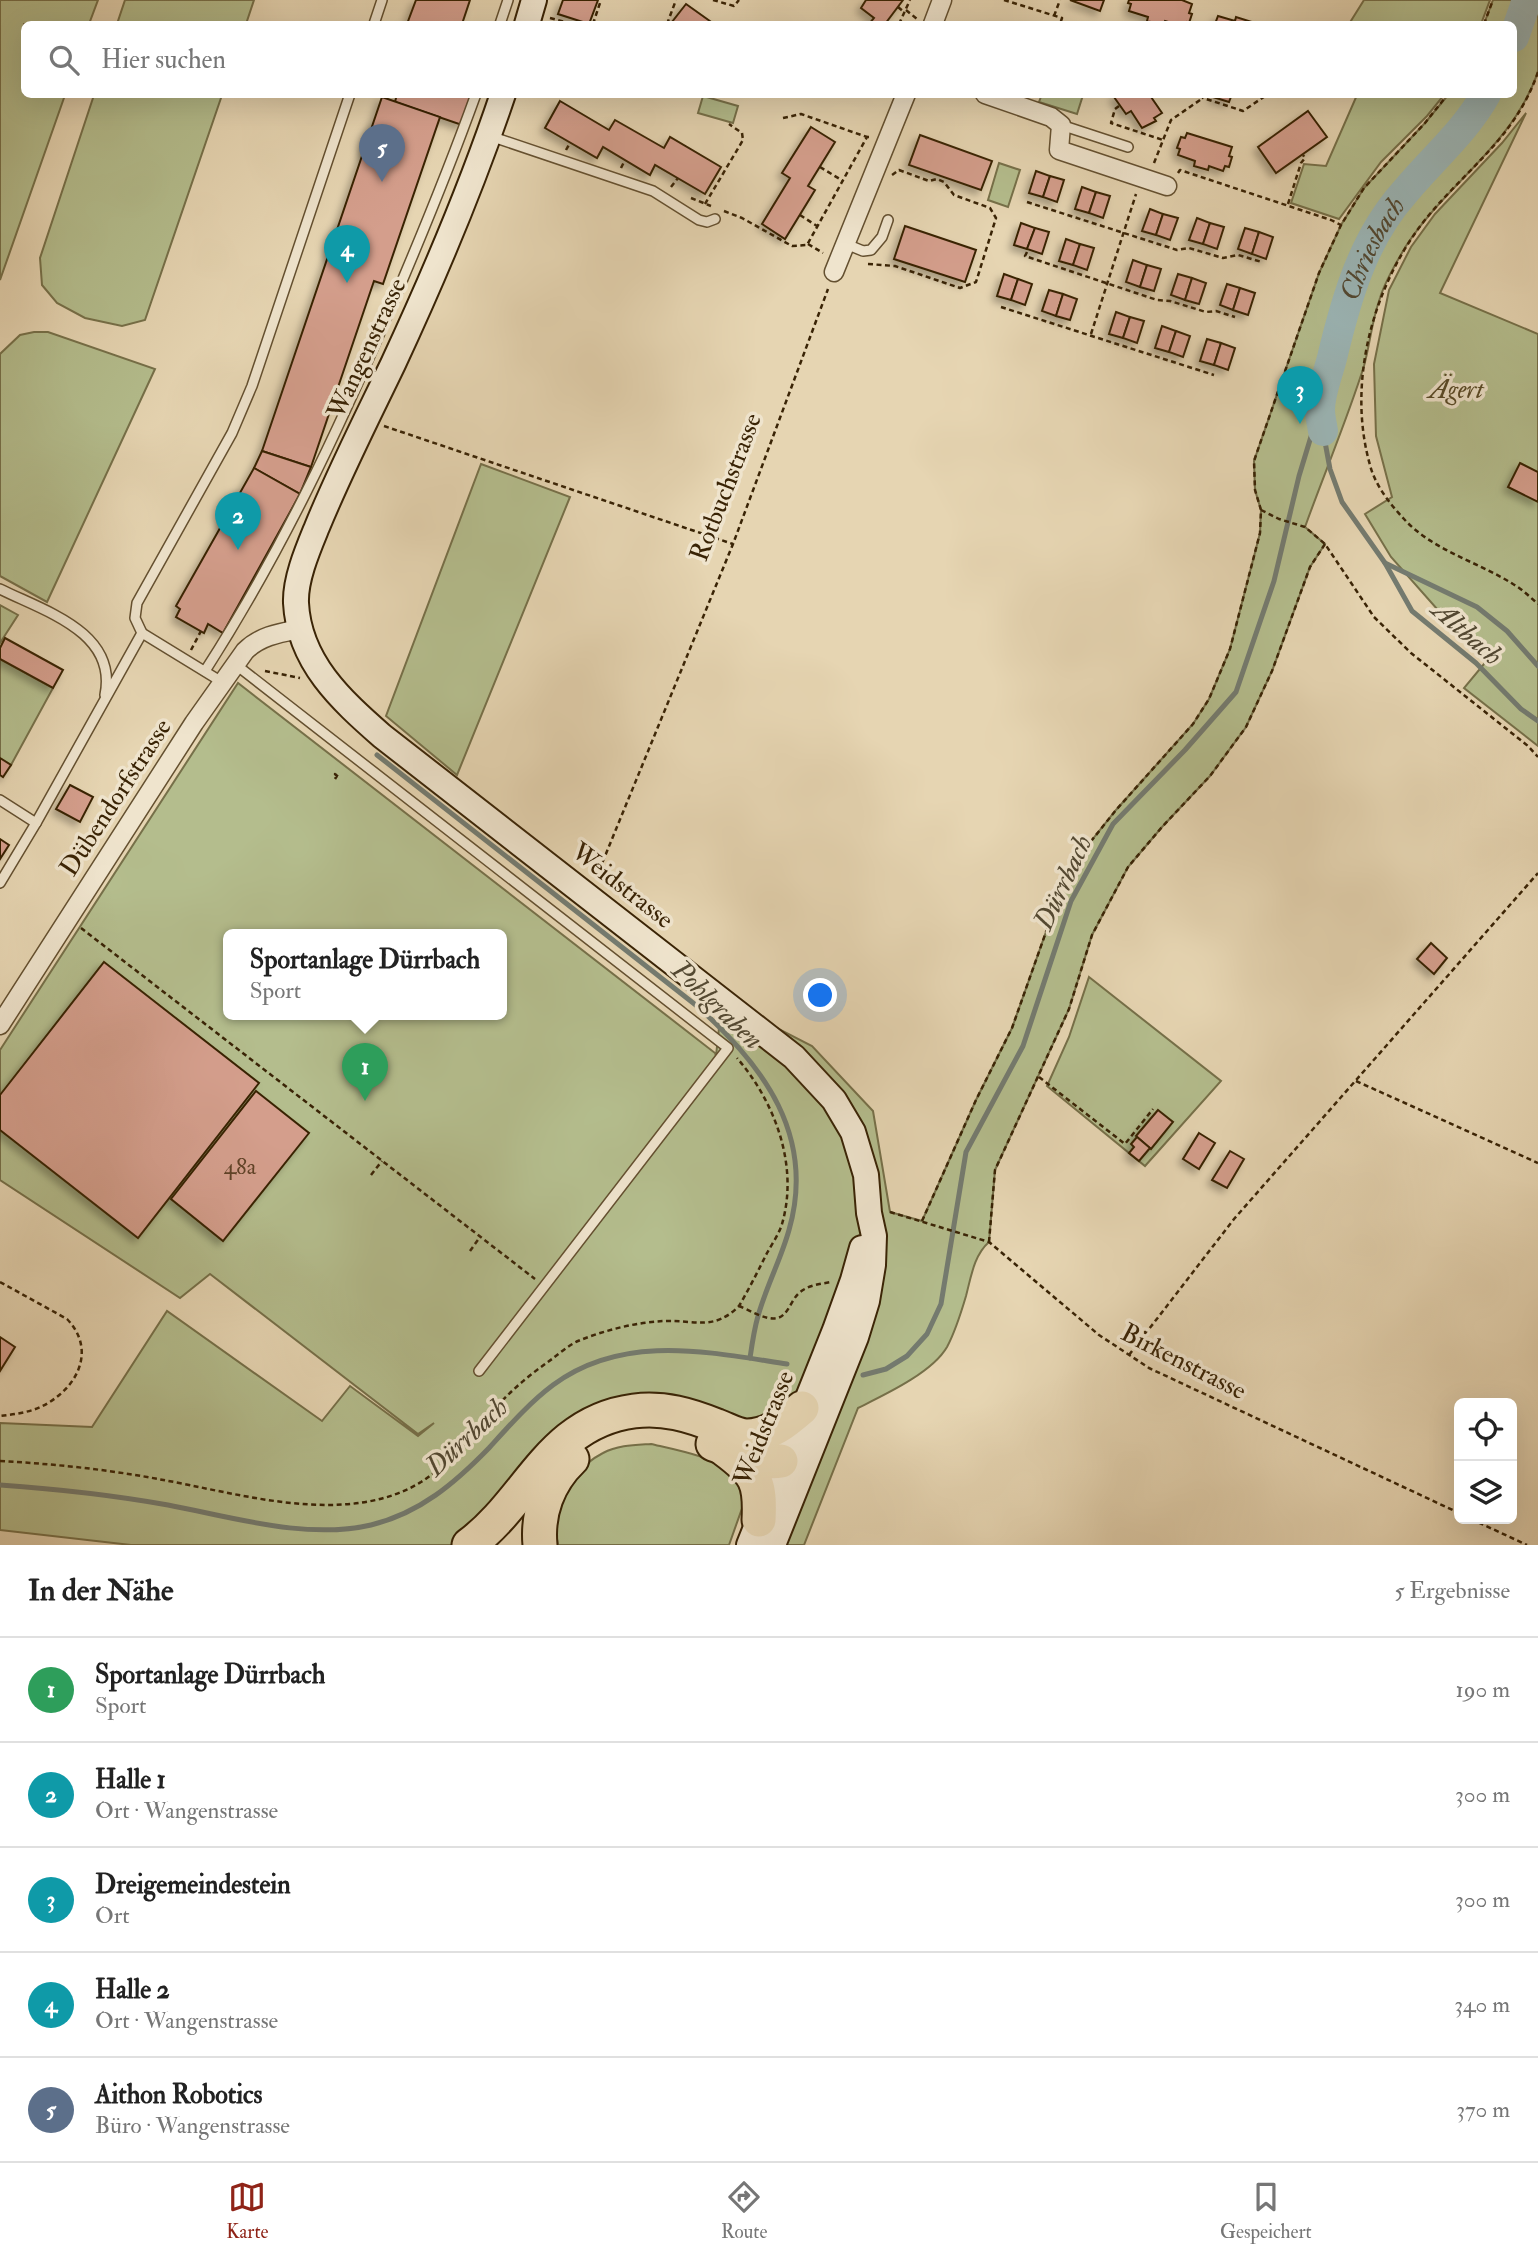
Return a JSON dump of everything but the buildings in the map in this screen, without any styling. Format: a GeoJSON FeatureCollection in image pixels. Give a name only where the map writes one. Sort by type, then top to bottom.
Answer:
{"type":"FeatureCollection","features":[{"type":"Feature","properties":{"kind":"highway"},"geometry":{"type":"LineString","coordinates":[[469,1545],[497,1520],[558,1447],[580,1430],[608,1417],[643,1410],[667,1411],[697,1418],[732,1441],[760,1493],[765,1535]]}},
{"type":"Feature","properties":{"kind":"highway"},"geometry":{"type":"LineString","coordinates":[[732,1441],[810,1422]]}},
{"type":"Feature","properties":{"kind":"highway"},"geometry":{"type":"LineString","coordinates":[[540,1545],[541,1516],[550,1489],[568,1462],[595,1441],[632,1429],[661,1429],[764,1445],[781,1461]]}},
{"type":"Feature","properties":{"kind":"main road","name":"Wangenstrasse"},"geometry":{"type":"LineString","coordinates":[[300,629],[296,600],[304,559],[333,489],[421,301],[489,136],[502,98]]}},
{"type":"Feature","properties":{"kind":"main road","name":"Weidstrasse"},"geometry":{"type":"LineString","coordinates":[[300,629],[316,666],[347,705],[382,736],[794,1057],[834,1100],[853,1132],[866,1175],[874,1236],[873,1265],[867,1301],[856,1337],[810,1422],[781,1461],[765,1535]]}},
{"type":"Feature","properties":{"kind":"main road","name":"Weidstrasse"},"geometry":{"type":"LineString","coordinates":[[765,1535],[810,1422],[853,1280],[869,1213]]}},
{"type":"Feature","properties":{"kind":"street"},"geometry":{"type":"LineString","coordinates":[[930,21],[942,0]]}},
{"type":"Feature","properties":{"kind":"street"},"geometry":{"type":"LineString","coordinates":[[996,98],[1051,117],[1062,125],[1059,150],[1167,186]]}},
{"type":"Feature","properties":{"kind":"street"},"geometry":{"type":"LineString","coordinates":[[834,272],[886,144],[900,101]]}},
{"type":"Feature","properties":{"kind":"street","name":"Dübendorfstrasse"},"geometry":{"type":"LineString","coordinates":[[0,1025],[186,734],[235,664],[253,643],[265,637],[300,629]]}},
{"type":"Feature","properties":{"kind":"lane"},"geometry":{"type":"LineString","coordinates":[[375,21],[382,0]]}},
{"type":"Feature","properties":{"kind":"lane"},"geometry":{"type":"LineString","coordinates":[[501,21],[508,0]]}},
{"type":"Feature","properties":{"kind":"lane"},"geometry":{"type":"LineString","coordinates":[[222,682],[142,634],[135,618],[138,603],[232,433],[247,398],[349,98]]}},
{"type":"Feature","properties":{"kind":"lane"},"geometry":{"type":"LineString","coordinates":[[205,671],[308,490],[411,261],[474,98]]}},
{"type":"Feature","properties":{"kind":"lane"},"geometry":{"type":"LineString","coordinates":[[1062,125],[1128,147]]}},
{"type":"Feature","properties":{"kind":"lane"},"geometry":{"type":"LineString","coordinates":[[489,136],[653,191],[699,220],[707,222],[715,219]]}},
{"type":"Feature","properties":{"kind":"lane"},"geometry":{"type":"LineString","coordinates":[[844,250],[871,250],[883,237],[888,220]]}},
{"type":"Feature","properties":{"kind":"lane"},"geometry":{"type":"LineString","coordinates":[[0,589],[79,629],[95,645],[104,665],[106,687],[98,713]]}},
{"type":"Feature","properties":{"kind":"lane"},"geometry":{"type":"LineString","coordinates":[[0,883],[142,634]]}},
{"type":"Feature","properties":{"kind":"lane"},"geometry":{"type":"LineString","coordinates":[[235,664],[728,1048],[479,1371]]}},
{"type":"Feature","properties":{"kind":"lane"},"geometry":{"type":"LineString","coordinates":[[0,800],[36,823]]}},
{"type":"Feature","properties":{"kind":"path"},"geometry":{"type":"LineString","coordinates":[[594,21],[601,0]]}},
{"type":"Feature","properties":{"kind":"path"},"geometry":{"type":"LineString","coordinates":[[668,21],[676,0]]}},
{"type":"Feature","properties":{"kind":"path"},"geometry":{"type":"LineString","coordinates":[[713,0],[734,6],[739,0]]}},
{"type":"Feature","properties":{"kind":"path"},"geometry":{"type":"LineString","coordinates":[[900,21],[910,0]]}},
{"type":"Feature","properties":{"kind":"path"},"geometry":{"type":"LineString","coordinates":[[1004,0],[1062,18],[1061,21]]}},
{"type":"Feature","properties":{"kind":"path"},"geometry":{"type":"LineString","coordinates":[[1055,16],[1060,0]]}},
{"type":"Feature","properties":{"kind":"path"},"geometry":{"type":"LineString","coordinates":[[1485,21],[1493,0]]}},
{"type":"Feature","properties":{"kind":"path"},"geometry":{"type":"LineString","coordinates":[[898,7],[923,21]]}},
{"type":"Feature","properties":{"kind":"path"},"geometry":{"type":"LineString","coordinates":[[536,14],[561,21]]}},
{"type":"Feature","properties":{"kind":"path"},"geometry":{"type":"LineString","coordinates":[[1538,72],[1520,112],[1497,144],[1430,215],[1406,247],[1380,297],[1364,366],[1362,402],[1370,467],[1384,495],[1406,521],[1429,539],[1515,584],[1538,604]]}},
{"type":"Feature","properties":{"kind":"path"},"geometry":{"type":"LineString","coordinates":[[1091,335],[1124,234],[1171,120],[1199,98]]}},
{"type":"Feature","properties":{"kind":"path"},"geometry":{"type":"LineString","coordinates":[[1207,98],[1243,111],[1262,98]]}},
{"type":"Feature","properties":{"kind":"path"},"geometry":{"type":"LineString","coordinates":[[922,1221],[976,1100],[1012,1028],[1058,898],[1080,855],[1116,810],[1193,724],[1209,699],[1230,649],[1260,533],[1261,510],[1255,490],[1254,461],[1319,273],[1342,225],[1364,188],[1445,98]]}},
{"type":"Feature","properties":{"kind":"path"},"geometry":{"type":"LineString","coordinates":[[1119,106],[1115,109],[1111,123],[1163,140]]}},
{"type":"Feature","properties":{"kind":"path"},"geometry":{"type":"LineString","coordinates":[[783,118],[801,114],[886,144]]}},
{"type":"Feature","properties":{"kind":"path"},"geometry":{"type":"LineString","coordinates":[[705,204],[743,140],[741,133],[729,124]]}},
{"type":"Feature","properties":{"kind":"path"},"geometry":{"type":"LineString","coordinates":[[653,191],[660,187],[669,190],[743,218],[793,246],[807,245],[867,137]]}},
{"type":"Feature","properties":{"kind":"path"},"geometry":{"type":"LineString","coordinates":[[1288,205],[1305,158],[1303,155]]}},
{"type":"Feature","properties":{"kind":"path"},"geometry":{"type":"LineString","coordinates":[[820,167],[843,181]]}},
{"type":"Feature","properties":{"kind":"path"},"geometry":{"type":"LineString","coordinates":[[844,250],[868,264],[895,266],[960,288],[976,282],[996,218],[990,208],[954,195],[941,179],[929,181],[899,170]]}},
{"type":"Feature","properties":{"kind":"path"},"geometry":{"type":"LineString","coordinates":[[1167,186],[1180,170],[1331,219],[1342,225]]}},
{"type":"Feature","properties":{"kind":"path"},"geometry":{"type":"LineString","coordinates":[[669,190],[678,178]]}},
{"type":"Feature","properties":{"kind":"path"},"geometry":{"type":"LineString","coordinates":[[1027,202],[1041,204],[1177,250],[1189,248],[1223,258],[1238,255],[1262,262]]}},
{"type":"Feature","properties":{"kind":"path"},"geometry":{"type":"LineString","coordinates":[[990,208],[992,203]]}},
{"type":"Feature","properties":{"kind":"path"},"geometry":{"type":"LineString","coordinates":[[800,215],[817,226]]}},
{"type":"Feature","properties":{"kind":"path"},"geometry":{"type":"LineString","coordinates":[[1027,252],[1025,256],[1157,300],[1185,303],[1206,312],[1233,315]]}},
{"type":"Feature","properties":{"kind":"path","name":"Rotbuchstrasse"},"geometry":{"type":"LineString","coordinates":[[589,896],[733,544],[834,272]]}},
{"type":"Feature","properties":{"kind":"path"},"geometry":{"type":"LineString","coordinates":[[1001,307],[1010,307],[1213,373]]}},
{"type":"Feature","properties":{"kind":"path"},"geometry":{"type":"LineString","coordinates":[[366,420],[733,544]]}},
{"type":"Feature","properties":{"kind":"path"},"geometry":{"type":"LineString","coordinates":[[1261,510],[1305,527],[1325,544],[1374,617],[1411,653],[1538,756]]}},
{"type":"Feature","properties":{"kind":"path"},"geometry":{"type":"LineString","coordinates":[[989,1242],[995,1170],[1069,1009],[1092,935],[1128,867],[1210,776],[1246,727],[1272,671],[1310,567],[1325,544]]}},
{"type":"Feature","properties":{"kind":"path"},"geometry":{"type":"LineString","coordinates":[[185,660],[201,631]]}},
{"type":"Feature","properties":{"kind":"path"},"geometry":{"type":"LineString","coordinates":[[235,664],[327,683]]}},
{"type":"Feature","properties":{"kind":"path"},"geometry":{"type":"LineString","coordinates":[[1129,1355],[1234,1219],[1538,873]]}},
{"type":"Feature","properties":{"kind":"path"},"geometry":{"type":"LineString","coordinates":[[68,918],[543,1286]]}},
{"type":"Feature","properties":{"kind":"path"},"geometry":{"type":"LineString","coordinates":[[0,1461],[80,1466],[288,1503],[369,1501],[412,1488],[435,1472],[454,1455],[506,1397],[542,1366],[576,1342],[630,1325],[666,1321],[705,1324],[731,1315],[739,1306],[781,1227],[786,1205],[787,1170],[778,1124],[752,1078],[728,1048]]}},
{"type":"Feature","properties":{"kind":"path"},"geometry":{"type":"LineString","coordinates":[[1038,1076],[1125,1144],[1153,1109]]}},
{"type":"Feature","properties":{"kind":"path"},"geometry":{"type":"LineString","coordinates":[[1356,1081],[1538,1163]]}},
{"type":"Feature","properties":{"kind":"path"},"geometry":{"type":"LineString","coordinates":[[371,1175],[382,1161]]}},
{"type":"Feature","properties":{"kind":"path","name":"Birkenstrasse"},"geometry":{"type":"LineString","coordinates":[[869,1213],[890,1212],[989,1242],[1007,1260],[1099,1335],[1149,1368],[1454,1511]]}},
{"type":"Feature","properties":{"kind":"path"},"geometry":{"type":"LineString","coordinates":[[470,1251],[480,1237]]}},
{"type":"Feature","properties":{"kind":"path"},"geometry":{"type":"LineString","coordinates":[[739,1306],[779,1318],[784,1315],[794,1298],[809,1287],[853,1280]]}},
{"type":"Feature","properties":{"kind":"path"},"geometry":{"type":"LineString","coordinates":[[0,1282],[67,1319],[75,1328],[83,1352],[80,1366],[60,1395],[33,1410],[0,1416]]}},
{"type":"Feature","properties":{"kind":"path"},"geometry":{"type":"LineString","coordinates":[[1482,1524],[1527,1545]]}},
{"type":"Feature","properties":{"kind":"green space"},"geometry":{"type":"Polygon","coordinates":[[[0,0],[98,0],[90,21],[21,21],[21,98],[64,98],[0,280],[0,0]]]}},
{"type":"Feature","properties":{"kind":"green space"},"geometry":{"type":"Polygon","coordinates":[[[125,0],[254,0],[247,21],[118,21],[125,0]]]}},
{"type":"Feature","properties":{"kind":"green space"},"geometry":{"type":"Polygon","coordinates":[[[1364,0],[1490,0],[1482,21],[1351,21],[1364,0]]]}},
{"type":"Feature","properties":{"kind":"green space"},"geometry":{"type":"Polygon","coordinates":[[[1493,0],[1538,0],[1538,72],[1527,98],[1496,143],[1422,223],[1385,285],[1357,386],[1305,527],[1325,544],[1310,567],[1272,671],[1246,727],[1210,776],[1128,867],[1092,935],[1069,1009],[995,1170],[989,1242],[976,1260],[950,1341],[940,1357],[930,1366],[894,1390],[858,1408],[804,1545],[758,1545],[783,1424],[619,1413],[469,1545],[131,1545],[0,1530],[0,1423],[92,1427],[167,1311],[322,1421],[350,1386],[418,1436],[434,1423],[418,1434],[210,1274],[180,1298],[0,1180],[0,1050],[238,683],[716,1056],[722,1000],[812,1046],[873,1111],[890,1212],[922,1221],[976,1100],[1012,1028],[1058,898],[1080,855],[1116,810],[1193,724],[1209,699],[1230,649],[1260,533],[1261,510],[1255,490],[1254,461],[1319,273],[1341,225],[1364,188],[1446,98],[1517,98],[1517,21],[1485,21],[1493,0]]]}},
{"type":"Feature","properties":{"kind":"green space"},"geometry":{"type":"Polygon","coordinates":[[[93,98],[221,98],[145,320],[122,326],[85,318],[57,303],[42,285],[40,258],[93,98]]]}},
{"type":"Feature","properties":{"kind":"green space"},"geometry":{"type":"Polygon","coordinates":[[[702,98],[738,106],[733,123],[698,113],[702,98]]]}},
{"type":"Feature","properties":{"kind":"green space"},"geometry":{"type":"Polygon","coordinates":[[[1040,98],[1082,98],[1077,114],[1039,102],[1040,98]]]}},
{"type":"Feature","properties":{"kind":"green space"},"geometry":{"type":"Polygon","coordinates":[[[1356,98],[1442,98],[1381,162],[1339,219],[1291,203],[1304,164],[1326,166],[1356,98]]]}},
{"type":"Feature","properties":{"kind":"green space","name":"Ägert"},"geometry":{"type":"Polygon","coordinates":[[[1526,113],[1440,293],[1538,334],[1538,746],[1464,688],[1489,658],[1445,618],[1391,557],[1365,514],[1392,497],[1376,436],[1374,364],[1389,290],[1411,247],[1435,214],[1502,143],[1526,113]]]}},
{"type":"Feature","properties":{"kind":"green space"},"geometry":{"type":"Polygon","coordinates":[[[999,163],[1020,170],[1008,207],[988,200],[999,163]]]}},
{"type":"Feature","properties":{"kind":"green space"},"geometry":{"type":"Polygon","coordinates":[[[48,332],[155,369],[47,602],[0,576],[0,354],[20,335],[48,332]]]}},
{"type":"Feature","properties":{"kind":"green space"},"geometry":{"type":"Polygon","coordinates":[[[481,464],[570,497],[457,775],[386,716],[481,464]]]}},
{"type":"Feature","properties":{"kind":"green space"},"geometry":{"type":"Polygon","coordinates":[[[0,605],[18,615],[0,643],[0,605]]]}},
{"type":"Feature","properties":{"kind":"green space"},"geometry":{"type":"Polygon","coordinates":[[[0,659],[53,688],[11,765],[0,758],[0,659]]]}},
{"type":"Feature","properties":{"kind":"green space"},"geometry":{"type":"Polygon","coordinates":[[[1089,977],[1221,1081],[1145,1166],[1047,1086],[1069,1037],[1089,977]]]}},
{"type":"Feature","properties":{"kind":"green space"},"geometry":{"type":"Polygon","coordinates":[[[651,1444],[707,1459],[734,1474],[745,1500],[729,1545],[558,1545],[556,1513],[563,1492],[577,1473],[594,1458],[609,1450],[651,1444]]]}},
{"type":"Feature","properties":{"kind":"waterway","name":"Chriesbach"},"geometry":{"type":"LineString","coordinates":[[1517,28],[1527,0]]}},
{"type":"Feature","properties":{"kind":"waterway","name":"Chriesbach"},"geometry":{"type":"LineString","coordinates":[[1323,431],[1320,410],[1323,390],[1343,314],[1367,250],[1390,211],[1458,133],[1484,98]]}},
{"type":"Feature","properties":{"kind":"waterway","name":"Dürrbach"},"geometry":{"type":"LineString","coordinates":[[863,1375],[886,1369],[907,1356],[927,1334],[941,1304],[966,1152],[1023,1046],[1071,901],[1113,824],[1185,750],[1236,692],[1274,581],[1299,476],[1320,407]]}},
{"type":"Feature","properties":{"kind":"waterway","name":"Altbach"},"geometry":{"type":"LineString","coordinates":[[1323,431],[1330,469],[1342,502],[1385,563],[1477,607],[1507,631],[1538,666]]}},
{"type":"Feature","properties":{"kind":"waterway","name":"Altbach"},"geometry":{"type":"LineString","coordinates":[[1385,563],[1412,611],[1476,663],[1521,709],[1538,721]]}},
{"type":"Feature","properties":{"kind":"waterway","name":"Pohlgraben"},"geometry":{"type":"LineString","coordinates":[[377,755],[697,1006],[721,1029],[763,1078],[778,1105],[789,1134],[795,1164],[796,1196],[786,1241],[758,1316],[750,1358]]}},
{"type":"Feature","properties":{"kind":"waterway","name":"Dürrbach"},"geometry":{"type":"LineString","coordinates":[[0,1485],[126,1498],[269,1525],[321,1530],[346,1529],[389,1520],[421,1505],[450,1485],[544,1392],[580,1369],[608,1358],[667,1350],[787,1364]]}},
{"type":"Feature","properties":{"kind":"place","name":"Aithon Robotics"},"geometry":{"type":"Point","coordinates":[382,182]}},
{"type":"Feature","properties":{"kind":"place","name":"Halle 2"},"geometry":{"type":"Point","coordinates":[347,283]}},
{"type":"Feature","properties":{"kind":"place","name":"Dreigemeindestein"},"geometry":{"type":"Point","coordinates":[1300,424]}},
{"type":"Feature","properties":{"kind":"place","name":"Halle 1"},"geometry":{"type":"Point","coordinates":[238,550]}},
{"type":"Feature","properties":{"kind":"place","name":"Sportanlage Dürrbach"},"geometry":{"type":"Point","coordinates":[365,1101]}}]}
